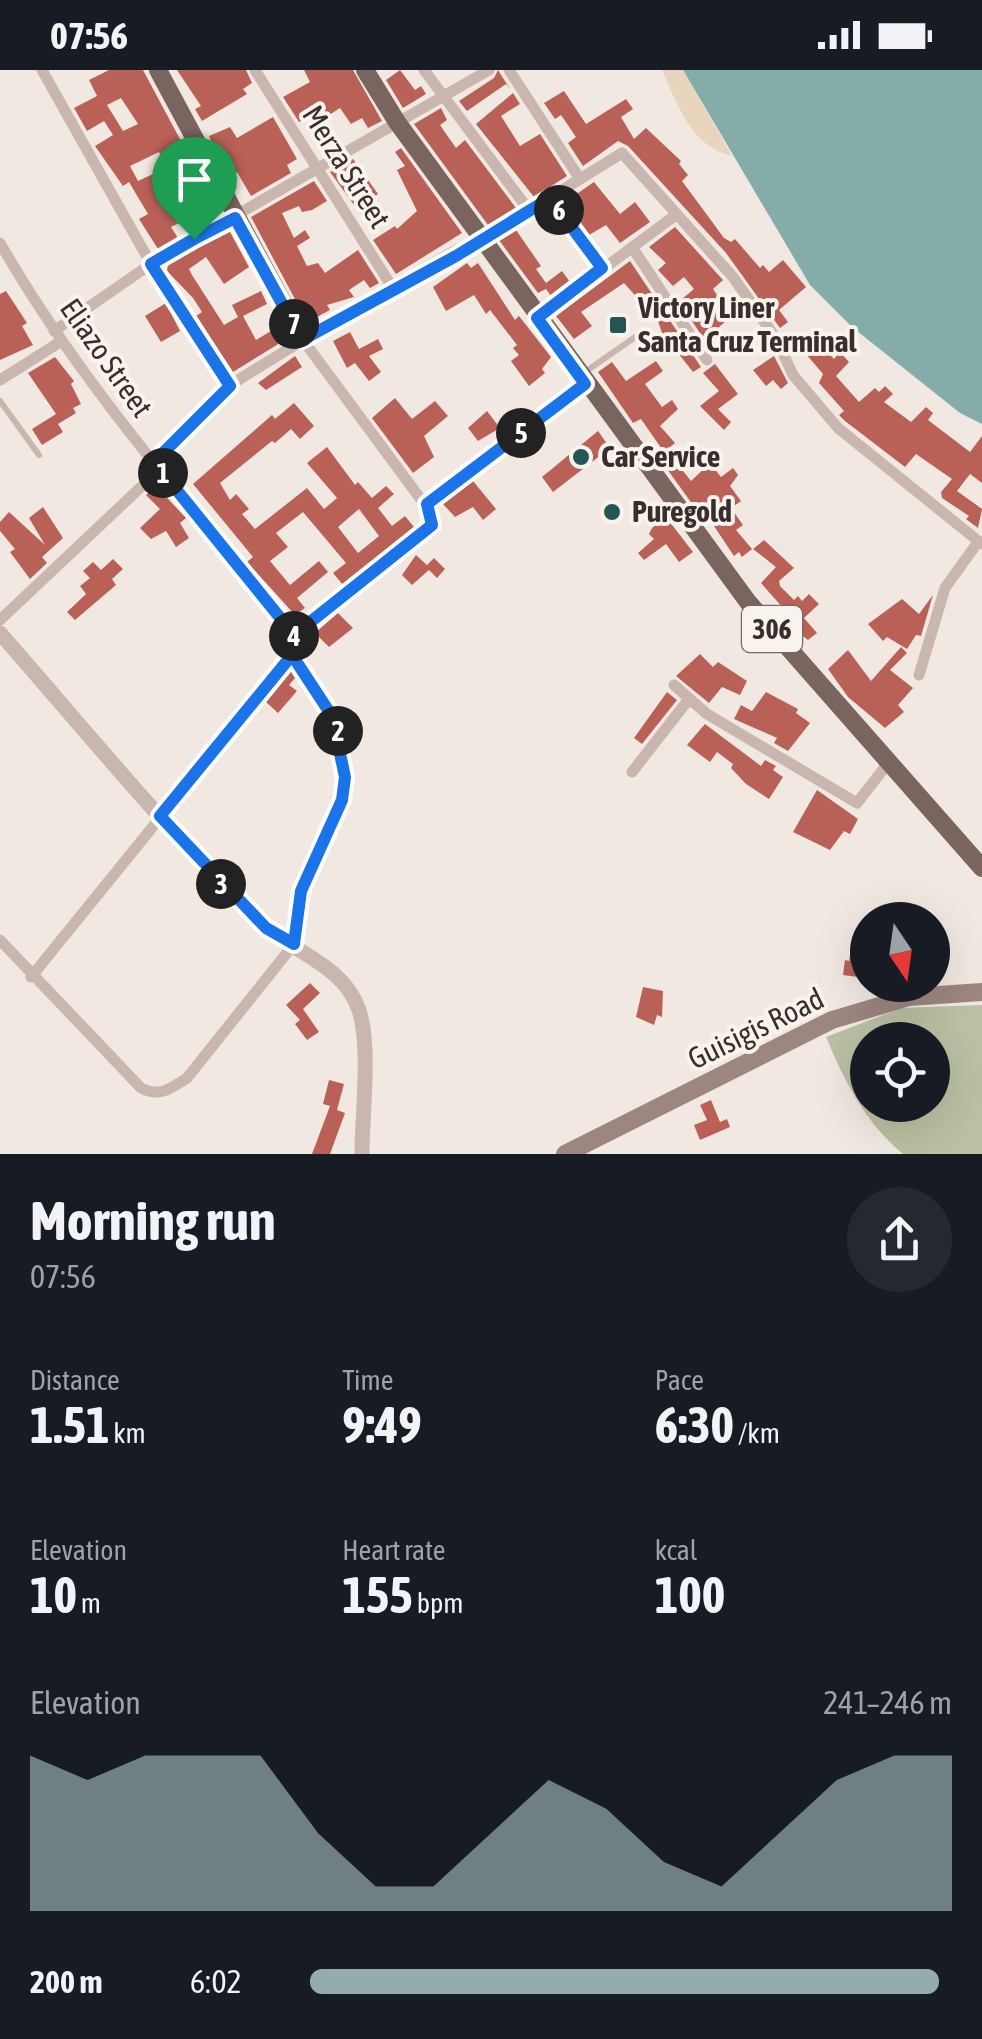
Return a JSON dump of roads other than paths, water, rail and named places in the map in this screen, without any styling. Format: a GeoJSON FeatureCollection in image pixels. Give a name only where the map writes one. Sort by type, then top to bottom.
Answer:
{"type":"FeatureCollection","features":[{"type":"Feature","properties":{"kind":"main road"},"geometry":{"type":"LineString","coordinates":[[158,70],[302,340],[482,240]]}},
{"type":"Feature","properties":{"kind":"main road","name":"306"},"geometry":{"type":"LineString","coordinates":[[364,70],[537,318],[748,602],[982,868]]}},
{"type":"Feature","properties":{"kind":"main road","name":"306"},"geometry":{"type":"LineString","coordinates":[[456,256],[478,256],[510,280]]}},
{"type":"Feature","properties":{"kind":"main road","name":"Guisigis Road"},"geometry":{"type":"LineString","coordinates":[[566,1154],[832,1020],[909,997],[982,992]]}},
{"type":"Feature","properties":{"kind":"street"},"geometry":{"type":"LineString","coordinates":[[42,70],[151,264],[230,386]]}},
{"type":"Feature","properties":{"kind":"street","name":"Merza Street"},"geometry":{"type":"LineString","coordinates":[[255,70],[394,290]]}},
{"type":"Feature","properties":{"kind":"street"},"geometry":{"type":"LineString","coordinates":[[424,70],[528,210]]}},
{"type":"Feature","properties":{"kind":"street"},"geometry":{"type":"LineString","coordinates":[[0,380],[151,264],[489,70]]}},
{"type":"Feature","properties":{"kind":"street"},"geometry":{"type":"LineString","coordinates":[[509,70],[580,179]]}},
{"type":"Feature","properties":{"kind":"street"},"geometry":{"type":"LineString","coordinates":[[482,240],[622,153],[751,301],[793,375],[838,428],[980,543],[946,588],[919,676]]}},
{"type":"Feature","properties":{"kind":"street"},"geometry":{"type":"LineString","coordinates":[[550,198],[602,268]]}},
{"type":"Feature","properties":{"kind":"street"},"geometry":{"type":"LineString","coordinates":[[537,318],[677,214]]}},
{"type":"Feature","properties":{"kind":"street","name":"Eliazo Street"},"geometry":{"type":"LineString","coordinates":[[0,243],[57,336],[127,434],[294,635]]}},
{"type":"Feature","properties":{"kind":"street"},"geometry":{"type":"LineString","coordinates":[[632,247],[707,360]]}},
{"type":"Feature","properties":{"kind":"street"},"geometry":{"type":"LineString","coordinates":[[0,620],[157,466],[230,386],[302,340],[427,504],[432,525],[294,635],[292,655],[31,976]]}},
{"type":"Feature","properties":{"kind":"street"},"geometry":{"type":"LineString","coordinates":[[427,504],[582,380]]}},
{"type":"Feature","properties":{"kind":"street"},"geometry":{"type":"LineString","coordinates":[[0,633],[160,816],[266,928],[344,982],[359,1010],[362,1154]]}},
{"type":"Feature","properties":{"kind":"street"},"geometry":{"type":"LineString","coordinates":[[0,940],[141,1088],[152,1094],[164,1092],[187,1078],[294,944],[301,891],[342,800],[345,777],[332,716],[292,655]]}},
{"type":"Feature","properties":{"kind":"street"},"geometry":{"type":"LineString","coordinates":[[674,686],[707,714],[857,802],[889,762]]}},
{"type":"Feature","properties":{"kind":"street"},"geometry":{"type":"LineString","coordinates":[[632,772],[689,698]]}},
{"type":"Feature","properties":{"kind":"lane"},"geometry":{"type":"LineString","coordinates":[[582,380],[641,333]]}},
{"type":"Feature","properties":{"kind":"lane"},"geometry":{"type":"LineString","coordinates":[[0,401],[39,456]]}},
{"type":"Feature","properties":{"kind":"water"},"geometry":{"type":"Polygon","coordinates":[[[683,70],[982,70],[982,424],[960,413],[852,327],[810,285],[683,70]]]}},
{"type":"Feature","properties":{"kind":"place","name":"Victory Liner Santa Cruz Terminal"},"geometry":{"type":"Point","coordinates":[618,325]}},
{"type":"Feature","properties":{"kind":"place","name":"Car Service"},"geometry":{"type":"Point","coordinates":[581,457]}},
{"type":"Feature","properties":{"kind":"place","name":"Puregold"},"geometry":{"type":"Point","coordinates":[612,512]}}]}
